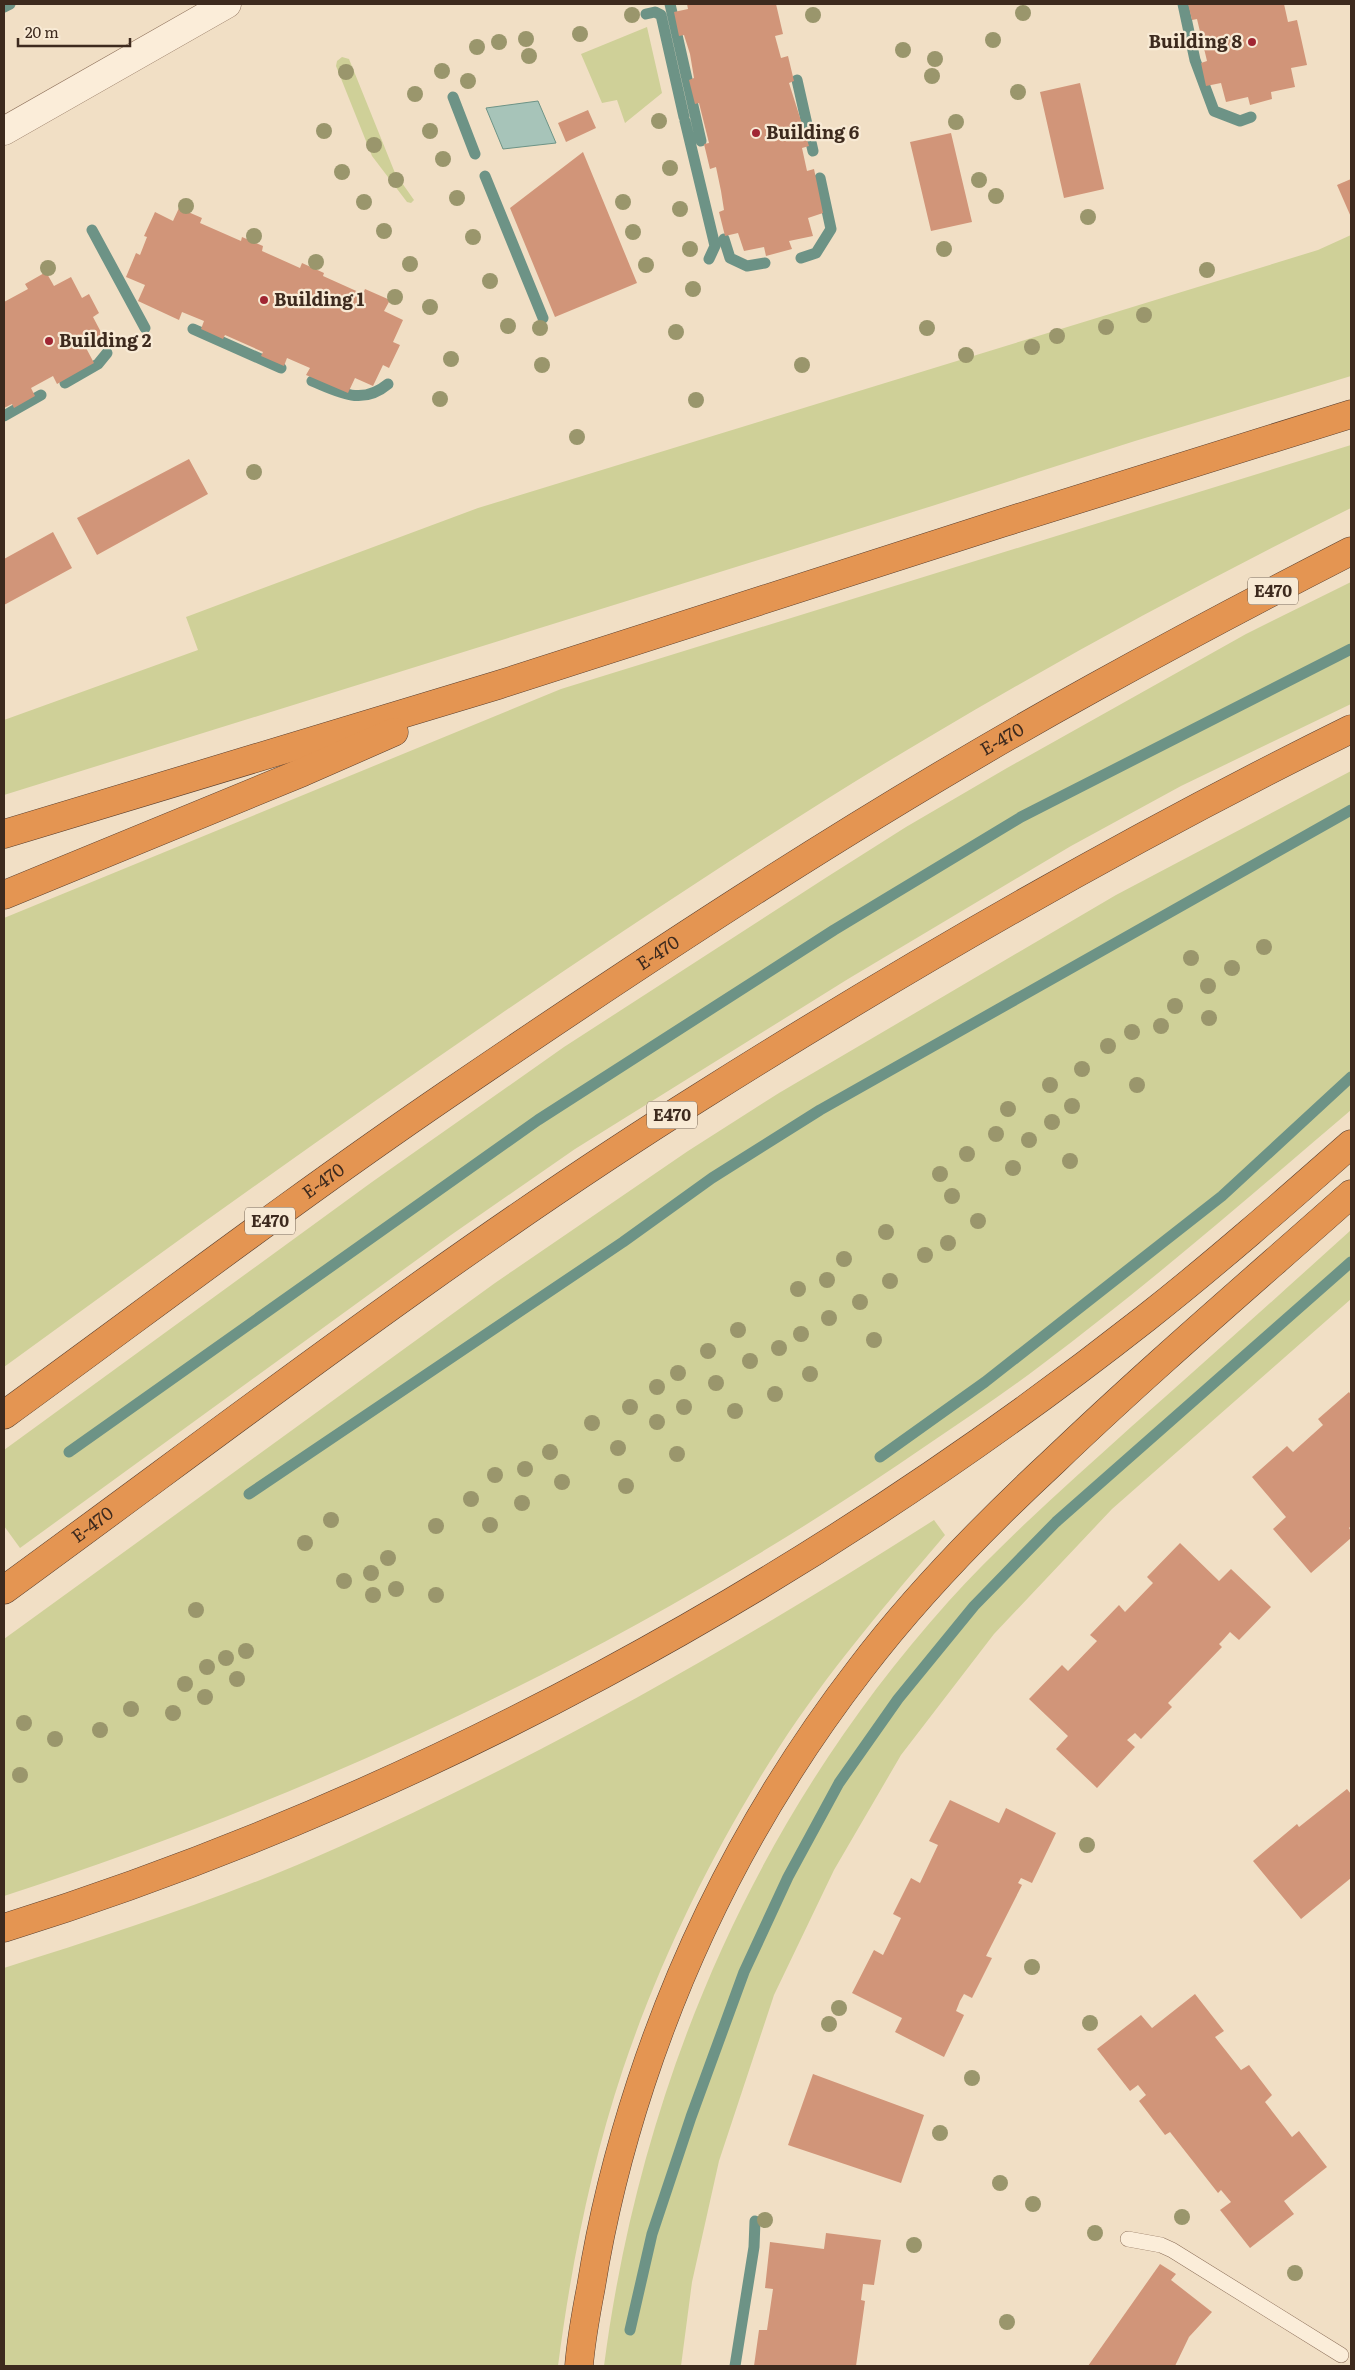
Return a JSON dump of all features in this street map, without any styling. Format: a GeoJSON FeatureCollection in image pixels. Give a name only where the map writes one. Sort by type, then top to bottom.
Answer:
{"type":"FeatureCollection","features":[{"type":"Feature","properties":{"kind":"highway"},"geometry":{"type":"LineString","coordinates":[[4,834],[498,685],[1002,523],[1351,414]]}},
{"type":"Feature","properties":{"kind":"highway","name":"E-470"},"geometry":{"type":"LineString","coordinates":[[4,1415],[445,1096],[771,881],[910,795],[1085,692],[1235,610],[1351,551]]}},
{"type":"Feature","properties":{"kind":"highway"},"geometry":{"type":"LineString","coordinates":[[4,895],[303,772],[498,685]]}},
{"type":"Feature","properties":{"kind":"highway","name":"E-470"},"geometry":{"type":"LineString","coordinates":[[4,1590],[366,1325],[558,1191],[699,1097],[858,1000],[1049,889],[1241,785],[1351,729]]}},
{"type":"Feature","properties":{"kind":"highway"},"geometry":{"type":"LineString","coordinates":[[4,1928],[90,1901],[245,1842],[439,1757],[549,1704],[634,1658],[780,1574],[895,1499],[1089,1361],[1203,1272],[1351,1144]]}},
{"type":"Feature","properties":{"kind":"highway"},"geometry":{"type":"LineString","coordinates":[[579,2366],[596,2252],[626,2131],[650,2057],[702,1926],[749,1834],[798,1754],[863,1665],[966,1546],[1100,1417],[1351,1194]]}},
{"type":"Feature","properties":{"kind":"street"},"geometry":{"type":"LineString","coordinates":[[4,131],[227,4]]}},
{"type":"Feature","properties":{"kind":"lane"},"geometry":{"type":"LineString","coordinates":[[1128,2239],[1150,2242],[1172,2250],[1341,2355]]}},
{"type":"Feature","properties":{"kind":"green space"},"geometry":{"type":"Polygon","coordinates":[[[647,27],[662,93],[625,123],[617,100],[602,103],[581,54],[647,27]]]}},
{"type":"Feature","properties":{"kind":"green space"},"geometry":{"type":"Polygon","coordinates":[[[342,57],[349,59],[395,173],[414,200],[411,203],[407,202],[372,156],[336,66],[337,61],[342,57]]]}},
{"type":"Feature","properties":{"kind":"green space"},"geometry":{"type":"Polygon","coordinates":[[[1351,235],[1351,376],[1135,441],[4,795],[4,720],[198,650],[186,617],[478,508],[1318,250],[1351,235]]]}},
{"type":"Feature","properties":{"kind":"green space"},"geometry":{"type":"Polygon","coordinates":[[[1351,445],[1351,508],[1245,561],[1037,674],[894,758],[777,831],[622,932],[465,1038],[233,1201],[4,1367],[4,918],[561,689],[1351,445]]]}},
{"type":"Feature","properties":{"kind":"green space"},"geometry":{"type":"Polygon","coordinates":[[[1351,582],[1351,704],[1181,786],[1071,846],[848,979],[575,1149],[451,1235],[20,1548],[4,1526],[4,1450],[372,1182],[564,1047],[906,827],[1246,634],[1351,582]]]}},
{"type":"Feature","properties":{"kind":"green space"},"geometry":{"type":"Polygon","coordinates":[[[1351,771],[1351,1110],[1198,1240],[1040,1366],[930,1443],[822,1515],[711,1582],[599,1645],[483,1704],[366,1758],[247,1808],[127,1854],[4,1896],[4,1639],[495,1283],[688,1151],[779,1093],[1116,895],[1351,771]]]}},
{"type":"Feature","properties":{"kind":"green space"},"geometry":{"type":"Polygon","coordinates":[[[1351,1230],[1351,1299],[1112,1509],[994,1634],[901,1755],[834,1870],[774,1995],[719,2161],[692,2282],[681,2366],[604,2366],[622,2260],[646,2157],[678,2056],[718,1958],[765,1863],[818,1772],[880,1685],[948,1602],[992,1556],[1037,1512],[1351,1230]]]}},
{"type":"Feature","properties":{"kind":"green space"},"geometry":{"type":"Polygon","coordinates":[[[934,1520],[945,1535],[837,1666],[778,1749],[732,1825],[672,1945],[638,2027],[601,2142],[583,2216],[558,2366],[4,2366],[4,1968],[217,1897],[300,1864],[418,1810],[494,1773],[644,1694],[790,1609],[934,1520]]]}},
{"type":"Feature","properties":{"kind":"shaded area"},"geometry":{"type":"Polygon","coordinates":[[[538,101],[556,143],[503,149],[486,108],[538,101]]]}},
{"type":"Feature","properties":{"kind":"building","name":"Building 6"},"geometry":{"type":"Polygon","coordinates":[[[687,4],[776,4],[783,34],[775,36],[781,58],[788,56],[794,81],[789,83],[809,146],[802,148],[807,171],[814,169],[823,213],[808,218],[813,236],[789,241],[792,249],[766,256],[764,247],[744,251],[738,233],[725,236],[719,212],[724,210],[716,167],[710,169],[704,144],[709,143],[699,103],[695,104],[689,80],[694,78],[690,54],[684,35],[679,36],[674,12],[688,9],[687,4]]]}},
{"type":"Feature","properties":{"kind":"building","name":"Building 8"},"geometry":{"type":"Polygon","coordinates":[[[1188,4],[1284,4],[1288,22],[1297,20],[1307,65],[1291,68],[1295,87],[1271,92],[1272,99],[1250,105],[1248,97],[1226,102],[1221,83],[1206,86],[1201,63],[1207,61],[1197,19],[1192,20],[1188,4]]]}},
{"type":"Feature","properties":{"kind":"building"},"geometry":{"type":"Polygon","coordinates":[[[1080,83],[1104,189],[1064,198],[1040,92],[1080,83]]]}},
{"type":"Feature","properties":{"kind":"building"},"geometry":{"type":"Polygon","coordinates":[[[588,110],[596,128],[566,142],[558,123],[588,110]]]}},
{"type":"Feature","properties":{"kind":"building"},"geometry":{"type":"Polygon","coordinates":[[[951,133],[972,222],[931,231],[910,142],[951,133]]]}},
{"type":"Feature","properties":{"kind":"building"},"geometry":{"type":"Polygon","coordinates":[[[583,152],[637,283],[555,317],[510,208],[583,152]]]}},
{"type":"Feature","properties":{"kind":"building"},"geometry":{"type":"Polygon","coordinates":[[[1351,179],[1351,217],[1337,185],[1351,179]]]}},
{"type":"Feature","properties":{"kind":"building","name":"Building 1"},"geometry":{"type":"Polygon","coordinates":[[[179,208],[202,218],[200,223],[241,241],[242,237],[263,246],[262,251],[300,268],[302,263],[324,273],[323,276],[363,294],[365,289],[390,300],[384,311],[403,320],[393,342],[400,345],[389,368],[383,365],[373,386],[355,378],[348,393],[306,375],[310,368],[287,358],[284,366],[261,356],[263,352],[225,335],[223,339],[201,329],[204,321],[182,312],[179,320],[138,301],[145,285],[126,277],[136,253],[140,255],[147,237],[144,236],[155,212],[173,221],[179,208]]]}},
{"type":"Feature","properties":{"kind":"building","name":"Building 2"},"geometry":{"type":"Polygon","coordinates":[[[46,272],[54,286],[71,277],[82,298],[89,294],[99,313],[93,317],[103,336],[85,346],[94,363],[57,384],[53,376],[31,388],[35,396],[14,408],[12,404],[4,408],[4,302],[28,289],[25,284],[46,272]]]}},
{"type":"Feature","properties":{"kind":"building"},"geometry":{"type":"Polygon","coordinates":[[[189,459],[208,494],[97,555],[77,518],[189,459]]]}},
{"type":"Feature","properties":{"kind":"building"},"geometry":{"type":"Polygon","coordinates":[[[53,532],[72,568],[4,605],[4,559],[53,532]]]}},
{"type":"Feature","properties":{"kind":"building"},"geometry":{"type":"Polygon","coordinates":[[[1349,1392],[1351,1395],[1351,1526],[1349,1528],[1351,1538],[1311,1573],[1273,1529],[1286,1517],[1252,1477],[1287,1446],[1293,1452],[1323,1425],[1318,1419],[1349,1392]]]}},
{"type":"Feature","properties":{"kind":"building"},"geometry":{"type":"Polygon","coordinates":[[[1180,1543],[1219,1581],[1231,1569],[1271,1607],[1239,1640],[1230,1632],[1219,1644],[1222,1647],[1168,1703],[1172,1707],[1141,1739],[1135,1733],[1127,1740],[1135,1747],[1097,1788],[1056,1749],[1068,1736],[1029,1699],[1062,1665],[1068,1671],[1097,1641],[1090,1635],[1119,1605],[1125,1612],[1153,1583],[1147,1577],[1180,1543]]]}},
{"type":"Feature","properties":{"kind":"building"},"geometry":{"type":"Polygon","coordinates":[[[1347,1789],[1351,1794],[1351,1878],[1301,1919],[1253,1861],[1297,1824],[1299,1827],[1347,1789]]]}},
{"type":"Feature","properties":{"kind":"building"},"geometry":{"type":"Polygon","coordinates":[[[950,1800],[999,1823],[1006,1808],[1056,1833],[1032,1883],[1021,1878],[1018,1883],[1022,1885],[986,1956],[992,1958],[972,1998],[964,1994],[960,2001],[956,2011],[964,2015],[944,2057],[895,2032],[902,2018],[852,1993],[874,1950],[883,1955],[901,1918],[893,1914],[911,1878],[920,1883],[938,1845],[929,1841],[950,1800]]]}},
{"type":"Feature","properties":{"kind":"building"},"geometry":{"type":"Polygon","coordinates":[[[1195,1994],[1224,2031],[1215,2037],[1241,2070],[1249,2065],[1272,2095],[1265,2102],[1292,2137],[1299,2131],[1327,2167],[1284,2201],[1294,2214],[1250,2248],[1220,2210],[1231,2202],[1221,2190],[1218,2193],[1170,2132],[1165,2135],[1139,2101],[1146,2095],[1138,2085],[1130,2091],[1097,2049],[1141,2015],[1152,2028],[1195,1994]]]}},
{"type":"Feature","properties":{"kind":"building"},"geometry":{"type":"Polygon","coordinates":[[[813,2074],[924,2115],[901,2183],[788,2145],[813,2074]]]}},
{"type":"Feature","properties":{"kind":"building"},"geometry":{"type":"Polygon","coordinates":[[[826,2233],[881,2240],[874,2285],[863,2284],[861,2300],[865,2301],[856,2366],[754,2366],[759,2330],[767,2330],[773,2289],[765,2288],[770,2242],[824,2249],[826,2233]]]}},
{"type":"Feature","properties":{"kind":"building"},"geometry":{"type":"Polygon","coordinates":[[[1160,2264],[1176,2274],[1171,2280],[1212,2312],[1189,2337],[1175,2366],[1088,2366],[1160,2264]]]}},
{"type":"Feature","properties":{"kind":"waterway"},"geometry":{"type":"LineString","coordinates":[[4,7],[10,4]]}},
{"type":"Feature","properties":{"kind":"waterway"},"geometry":{"type":"LineString","coordinates":[[670,4],[701,141]]}},
{"type":"Feature","properties":{"kind":"waterway"},"geometry":{"type":"LineString","coordinates":[[1183,4],[1195,60],[1214,111],[1240,121],[1251,117]]}},
{"type":"Feature","properties":{"kind":"waterway"},"geometry":{"type":"LineString","coordinates":[[646,14],[655,12],[661,15],[684,117]]}},
{"type":"Feature","properties":{"kind":"waterway"},"geometry":{"type":"LineString","coordinates":[[797,80],[813,151]]}},
{"type":"Feature","properties":{"kind":"waterway"},"geometry":{"type":"LineString","coordinates":[[453,97],[475,154]]}},
{"type":"Feature","properties":{"kind":"waterway"},"geometry":{"type":"LineString","coordinates":[[685,121],[715,246],[709,259]]}},
{"type":"Feature","properties":{"kind":"waterway"},"geometry":{"type":"LineString","coordinates":[[485,176],[543,318]]}},
{"type":"Feature","properties":{"kind":"waterway"},"geometry":{"type":"LineString","coordinates":[[801,258],[816,253],[831,229],[820,178]]}},
{"type":"Feature","properties":{"kind":"waterway"},"geometry":{"type":"LineString","coordinates":[[92,230],[145,328]]}},
{"type":"Feature","properties":{"kind":"waterway"},"geometry":{"type":"LineString","coordinates":[[724,239],[730,258],[747,266],[765,263]]}},
{"type":"Feature","properties":{"kind":"waterway"},"geometry":{"type":"LineString","coordinates":[[193,329],[281,368]]}},
{"type":"Feature","properties":{"kind":"waterway"},"geometry":{"type":"LineString","coordinates":[[65,383],[98,364],[107,353]]}},
{"type":"Feature","properties":{"kind":"waterway"},"geometry":{"type":"LineString","coordinates":[[312,381],[341,393],[360,396],[378,391],[388,384]]}},
{"type":"Feature","properties":{"kind":"waterway"},"geometry":{"type":"LineString","coordinates":[[4,416],[41,395]]}},
{"type":"Feature","properties":{"kind":"waterway"},"geometry":{"type":"LineString","coordinates":[[69,1452],[538,1120],[834,930],[1021,817],[1351,649]]}},
{"type":"Feature","properties":{"kind":"waterway"},"geometry":{"type":"LineString","coordinates":[[249,1494],[623,1242],[712,1178],[820,1110],[1351,810]]}},
{"type":"Feature","properties":{"kind":"waterway"},"geometry":{"type":"LineString","coordinates":[[880,1457],[985,1382],[1222,1196],[1351,1077]]}},
{"type":"Feature","properties":{"kind":"waterway"},"geometry":{"type":"LineString","coordinates":[[630,2330],[652,2234],[691,2117],[744,1972],[788,1877],[839,1783],[898,1699],[974,1606],[1056,1522],[1351,1262]]}},
{"type":"Feature","properties":{"kind":"waterway"},"geometry":{"type":"LineString","coordinates":[[735,2366],[754,2247],[755,2221]]}},
{"type":"Feature","properties":{"kind":"place","name":"Building 8"},"geometry":{"type":"Point","coordinates":[1252,42]}},
{"type":"Feature","properties":{"kind":"place","name":"Building 6"},"geometry":{"type":"Point","coordinates":[756,133]}},
{"type":"Feature","properties":{"kind":"place","name":"Building 1"},"geometry":{"type":"Point","coordinates":[264,300]}},
{"type":"Feature","properties":{"kind":"place","name":"Building 2"},"geometry":{"type":"Point","coordinates":[49,341]}}]}
